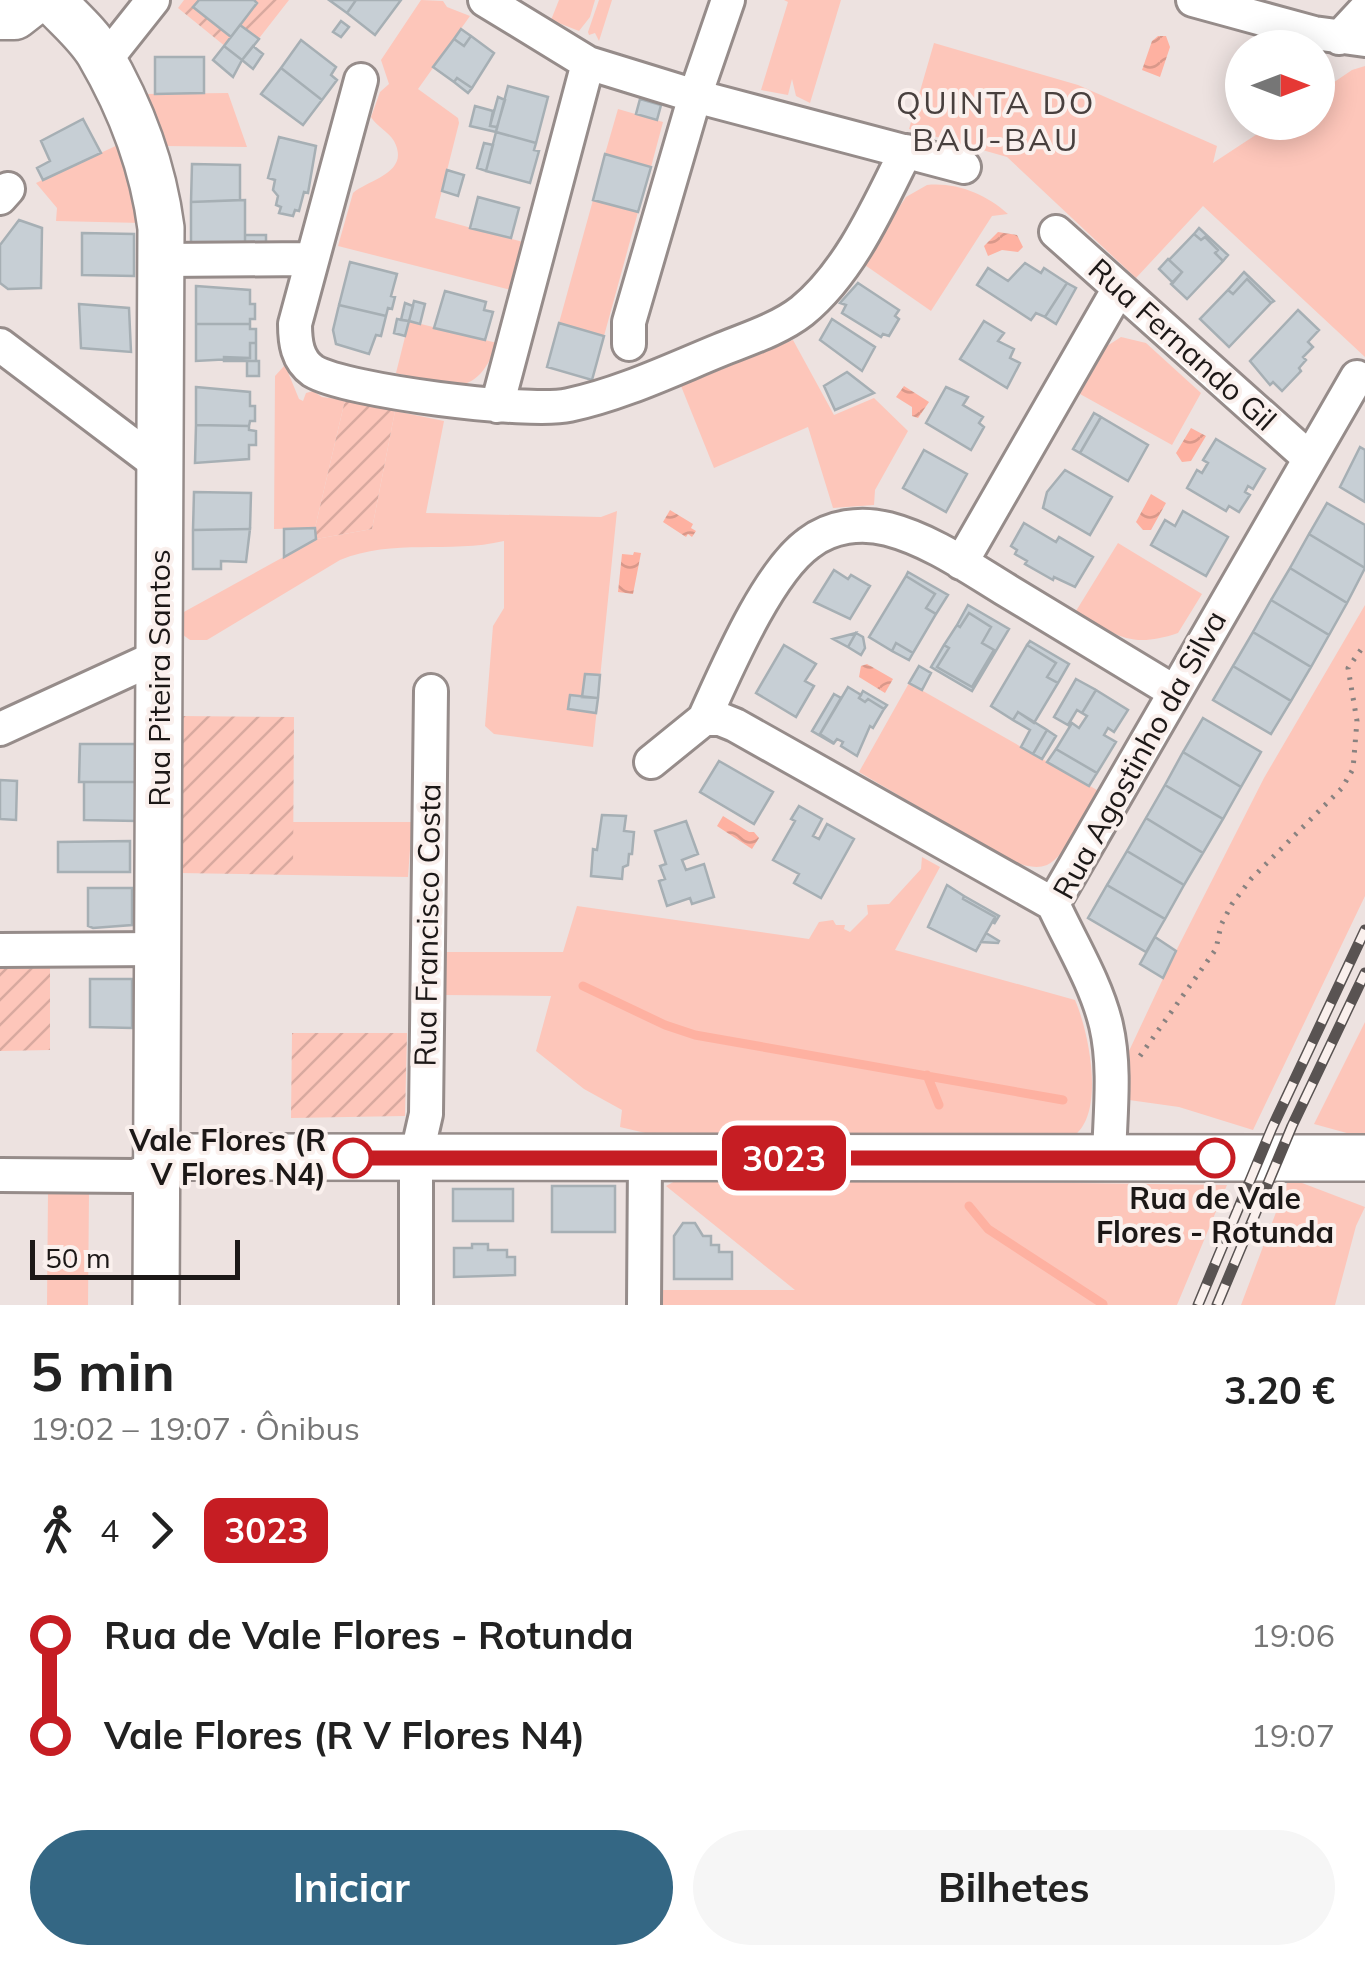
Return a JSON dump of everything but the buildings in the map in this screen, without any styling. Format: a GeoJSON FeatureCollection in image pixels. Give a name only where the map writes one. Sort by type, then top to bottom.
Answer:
{"type":"FeatureCollection","features":[{"type":"Feature","properties":{"kind":"street"},"geometry":{"type":"LineString","coordinates":[[18,10],[104,63],[153,0]]}},
{"type":"Feature","properties":{"kind":"street"},"geometry":{"type":"LineString","coordinates":[[485,0],[588,63],[695,96],[964,167]]}},
{"type":"Feature","properties":{"kind":"street"},"geometry":{"type":"LineString","coordinates":[[629,344],[630,322],[695,96],[728,0]]}},
{"type":"Feature","properties":{"kind":"street"},"geometry":{"type":"LineString","coordinates":[[1193,0],[1275,24],[1352,39],[1365,10]]}},
{"type":"Feature","properties":{"kind":"street","name":"Rua Piteira Santos"},"geometry":{"type":"LineString","coordinates":[[104,63],[147,160],[157,195],[163,260],[156,1305]]}},
{"type":"Feature","properties":{"kind":"street"},"geometry":{"type":"LineString","coordinates":[[497,406],[588,63]]}},
{"type":"Feature","properties":{"kind":"street"},"geometry":{"type":"LineString","coordinates":[[361,80],[295,324],[299,355],[314,371],[357,384],[497,406],[566,406],[602,396],[775,327],[802,312],[845,259],[906,152]]}},
{"type":"Feature","properties":{"kind":"street","name":"Rua Fernando Gil"},"geometry":{"type":"LineString","coordinates":[[1056,232],[1308,457]]}},
{"type":"Feature","properties":{"kind":"street"},"geometry":{"type":"LineString","coordinates":[[163,260],[311,259]]}},
{"type":"Feature","properties":{"kind":"street"},"geometry":{"type":"LineString","coordinates":[[961,563],[1118,290]]}},
{"type":"Feature","properties":{"kind":"street"},"geometry":{"type":"LineString","coordinates":[[0,344],[160,466]]}},
{"type":"Feature","properties":{"kind":"street","name":"Rua Agostinho da Silva"},"geometry":{"type":"LineString","coordinates":[[1109,1158],[1108,1041],[1099,1003],[1052,904],[1357,376]]}},
{"type":"Feature","properties":{"kind":"street"},"geometry":{"type":"LineString","coordinates":[[651,762],[704,719],[727,670],[792,558],[809,542],[856,524],[914,537],[1173,691]]}},
{"type":"Feature","properties":{"kind":"street"},"geometry":{"type":"LineString","coordinates":[[0,729],[160,656]]}},
{"type":"Feature","properties":{"kind":"street","name":"Rua Francisco Costa"},"geometry":{"type":"LineString","coordinates":[[416,1305],[416,1158],[426,1114],[432,692]]}},
{"type":"Feature","properties":{"kind":"street"},"geometry":{"type":"LineString","coordinates":[[704,719],[720,719],[735,725],[1052,904]]}},
{"type":"Feature","properties":{"kind":"street"},"geometry":{"type":"LineString","coordinates":[[0,950],[160,949]]}},
{"type":"Feature","properties":{"kind":"street"},"geometry":{"type":"LineString","coordinates":[[0,1175],[135,1176],[178,1156],[1365,1158]]}},
{"type":"Feature","properties":{"kind":"street"},"geometry":{"type":"LineString","coordinates":[[644,1305],[645,1158]]}},
{"type":"Feature","properties":{"kind":"path"},"geometry":{"type":"LineString","coordinates":[[1111,1088],[1144,1051],[1216,950],[1221,925],[1232,904],[1342,788],[1353,769],[1357,722],[1348,668],[1365,644]]}},
{"type":"Feature","properties":{"kind":"shaded area"},"geometry":{"type":"Polygon","coordinates":[[[184,0],[289,0],[242,60],[178,8],[184,0]]]}},
{"type":"Feature","properties":{"kind":"shaded area"},"geometry":{"type":"Polygon","coordinates":[[[421,0],[443,1],[447,7],[470,16],[418,89],[458,118],[459,123],[435,218],[523,242],[511,290],[338,246],[353,193],[386,174],[397,161],[394,141],[371,117],[380,92],[389,84],[381,60],[421,0]]]}},
{"type":"Feature","properties":{"kind":"shaded area"},"geometry":{"type":"Polygon","coordinates":[[[559,0],[595,0],[590,17],[579,31],[551,20],[559,0]]]}},
{"type":"Feature","properties":{"kind":"shaded area"},"geometry":{"type":"Polygon","coordinates":[[[599,0],[612,0],[599,41],[595,33],[588,32],[599,0]]]}},
{"type":"Feature","properties":{"kind":"shaded area"},"geometry":{"type":"Polygon","coordinates":[[[784,0],[841,0],[810,103],[796,96],[792,79],[788,95],[761,90],[788,2],[784,0]]]}},
{"type":"Feature","properties":{"kind":"shaded area"},"geometry":{"type":"Polygon","coordinates":[[[934,43],[1078,85],[1217,146],[1213,163],[1248,140],[1335,140],[1335,82],[1365,66],[1365,357],[1203,206],[1136,278],[1007,157],[909,129],[934,43]]]}},
{"type":"Feature","properties":{"kind":"shaded area"},"geometry":{"type":"Polygon","coordinates":[[[228,93],[247,147],[165,146],[146,94],[228,93]]]}},
{"type":"Feature","properties":{"kind":"shaded area"},"geometry":{"type":"Polygon","coordinates":[[[618,109],[663,122],[651,167],[605,154],[618,109]]]}},
{"type":"Feature","properties":{"kind":"shaded area"},"geometry":{"type":"Polygon","coordinates":[[[122,143],[142,223],[56,221],[57,208],[36,183],[122,143]]]}},
{"type":"Feature","properties":{"kind":"shaded area"},"geometry":{"type":"Polygon","coordinates":[[[927,185],[949,185],[970,191],[1008,214],[992,216],[931,311],[862,263],[906,197],[927,185]]]}},
{"type":"Feature","properties":{"kind":"shaded area"},"geometry":{"type":"Polygon","coordinates":[[[593,200],[638,212],[604,336],[559,323],[593,200]]]}},
{"type":"Feature","properties":{"kind":"shaded area"},"geometry":{"type":"Polygon","coordinates":[[[409,321],[497,343],[479,375],[469,382],[445,384],[396,373],[409,321]]]}},
{"type":"Feature","properties":{"kind":"shaded area"},"geometry":{"type":"Polygon","coordinates":[[[1121,337],[1146,343],[1201,393],[1172,445],[1080,394],[1107,346],[1121,337]]]}},
{"type":"Feature","properties":{"kind":"shaded area"},"geometry":{"type":"Polygon","coordinates":[[[793,340],[834,415],[874,398],[908,431],[875,490],[874,505],[833,508],[808,427],[714,468],[681,386],[793,340]]]}},
{"type":"Feature","properties":{"kind":"shaded area"},"geometry":{"type":"Polygon","coordinates":[[[285,365],[299,399],[303,401],[306,393],[313,391],[322,397],[345,400],[315,528],[274,529],[275,376],[285,365]]]}},
{"type":"Feature","properties":{"kind":"shaded area"},"geometry":{"type":"Polygon","coordinates":[[[345,400],[395,411],[372,529],[316,539],[315,528],[345,400]]]}},
{"type":"Feature","properties":{"kind":"shaded area"},"geometry":{"type":"Polygon","coordinates":[[[395,411],[444,421],[426,513],[601,517],[617,511],[593,747],[494,734],[485,726],[493,626],[504,608],[504,541],[360,553],[340,560],[207,640],[190,640],[179,632],[176,619],[182,613],[316,539],[372,529],[395,411]]]}},
{"type":"Feature","properties":{"kind":"shaded area"},"geometry":{"type":"Polygon","coordinates":[[[1118,543],[1202,594],[1178,633],[1136,640],[1102,627],[1076,611],[1118,543]]]}},
{"type":"Feature","properties":{"kind":"shaded area"},"geometry":{"type":"Polygon","coordinates":[[[1365,605],[1365,896],[1253,1130],[1179,1107],[1129,1100],[1129,1051],[1176,951],[1264,778],[1365,605]]]}},
{"type":"Feature","properties":{"kind":"shaded area"},"geometry":{"type":"Polygon","coordinates":[[[909,683],[1097,790],[1075,832],[1054,860],[1037,867],[1007,859],[859,772],[909,683]]]}},
{"type":"Feature","properties":{"kind":"shaded area"},"geometry":{"type":"Polygon","coordinates":[[[181,716],[294,717],[293,875],[179,873],[181,716]]]}},
{"type":"Feature","properties":{"kind":"shaded area"},"geometry":{"type":"Polygon","coordinates":[[[293,822],[412,822],[408,877],[293,875],[293,822]]]}},
{"type":"Feature","properties":{"kind":"shaded area"},"geometry":{"type":"Polygon","coordinates":[[[922,857],[940,867],[895,950],[1075,1000],[1089,1050],[1092,1090],[1084,1124],[1075,1135],[658,1136],[620,1127],[622,1110],[584,1089],[536,1051],[551,996],[442,995],[442,952],[563,952],[577,906],[809,939],[819,922],[833,920],[850,932],[868,914],[867,905],[889,904],[921,869],[922,857]]]}},
{"type":"Feature","properties":{"kind":"shaded area"},"geometry":{"type":"Polygon","coordinates":[[[50,968],[50,1050],[0,1051],[0,969],[50,968]]]}},
{"type":"Feature","properties":{"kind":"shaded area"},"geometry":{"type":"Polygon","coordinates":[[[1365,1022],[1365,1138],[1314,1124],[1365,1022]]]}},
{"type":"Feature","properties":{"kind":"shaded area"},"geometry":{"type":"Polygon","coordinates":[[[292,1033],[407,1033],[405,1116],[291,1118],[292,1033]]]}},
{"type":"Feature","properties":{"kind":"shaded area"},"geometry":{"type":"Polygon","coordinates":[[[1289,1178],[1365,1207],[1356,1226],[1335,1305],[1241,1305],[1289,1178]]]}},
{"type":"Feature","properties":{"kind":"shaded area"},"geometry":{"type":"Polygon","coordinates":[[[677,1180],[1227,1185],[1177,1305],[661,1305],[661,1290],[795,1290],[666,1186],[677,1180]]]}},
{"type":"Feature","properties":{"kind":"shaded area"},"geometry":{"type":"Polygon","coordinates":[[[48,1193],[89,1193],[88,1305],[47,1305],[48,1193]]]}},
{"type":"Feature","properties":{"kind":"water"},"geometry":{"type":"Polygon","coordinates":[[[1166,36],[1170,47],[1160,77],[1142,70],[1152,41],[1166,36]]]}},
{"type":"Feature","properties":{"kind":"water"},"geometry":{"type":"Polygon","coordinates":[[[998,232],[1017,235],[1023,247],[1018,252],[1002,250],[988,256],[984,246],[998,232]]]}},
{"type":"Feature","properties":{"kind":"water"},"geometry":{"type":"Polygon","coordinates":[[[904,386],[929,402],[918,418],[912,416],[912,407],[896,397],[904,386]]]}},
{"type":"Feature","properties":{"kind":"water"},"geometry":{"type":"Polygon","coordinates":[[[1191,428],[1206,436],[1191,461],[1182,462],[1176,453],[1191,428]]]}},
{"type":"Feature","properties":{"kind":"water"},"geometry":{"type":"Polygon","coordinates":[[[1151,494],[1166,503],[1151,530],[1143,530],[1136,522],[1151,494]]]}},
{"type":"Feature","properties":{"kind":"water"},"geometry":{"type":"Polygon","coordinates":[[[670,510],[693,524],[691,528],[696,531],[692,537],[663,522],[670,510]]]}},
{"type":"Feature","properties":{"kind":"water"},"geometry":{"type":"Polygon","coordinates":[[[641,553],[633,594],[618,592],[622,554],[641,553]]]}},
{"type":"Feature","properties":{"kind":"water"},"geometry":{"type":"Polygon","coordinates":[[[867,664],[893,679],[885,693],[859,677],[861,666],[867,664]]]}},
{"type":"Feature","properties":{"kind":"water"},"geometry":{"type":"Polygon","coordinates":[[[723,816],[754,832],[759,838],[752,849],[717,826],[723,816]]]}},
{"type":"Feature","properties":{"kind":"waterway"},"geometry":{"type":"LineString","coordinates":[[583,986],[695,1035],[1063,1100]]}},
{"type":"Feature","properties":{"kind":"waterway"},"geometry":{"type":"LineString","coordinates":[[927,1075],[939,1105]]}},
{"type":"Feature","properties":{"kind":"waterway"},"geometry":{"type":"LineString","coordinates":[[969,1206],[988,1229],[1103,1304]]}},
{"type":"Feature","properties":{"kind":"railway"},"geometry":{"type":"LineString","coordinates":[[1198,1305],[1272,1128],[1365,930]]}},
{"type":"Feature","properties":{"kind":"railway"},"geometry":{"type":"LineString","coordinates":[[1217,1305],[1292,1126],[1365,973]]}},
{"type":"Feature","properties":{"kind":"bus line","name":"3023"},"geometry":{"type":"LineString","coordinates":[[353,1158],[1215,1158]]}},
{"type":"Feature","properties":{"kind":"place","name":"Vale Flores (R V Flores N4)"},"geometry":{"type":"Point","coordinates":[353,1158]}},
{"type":"Feature","properties":{"kind":"place","name":"Rua de Vale Flores - Rotunda"},"geometry":{"type":"Point","coordinates":[1215,1158]}},
{"type":"Feature","properties":{"kind":"district","name":"QUINTA DO BAU-BAU"},"geometry":{"type":"Point","coordinates":[996,122]}}]}
